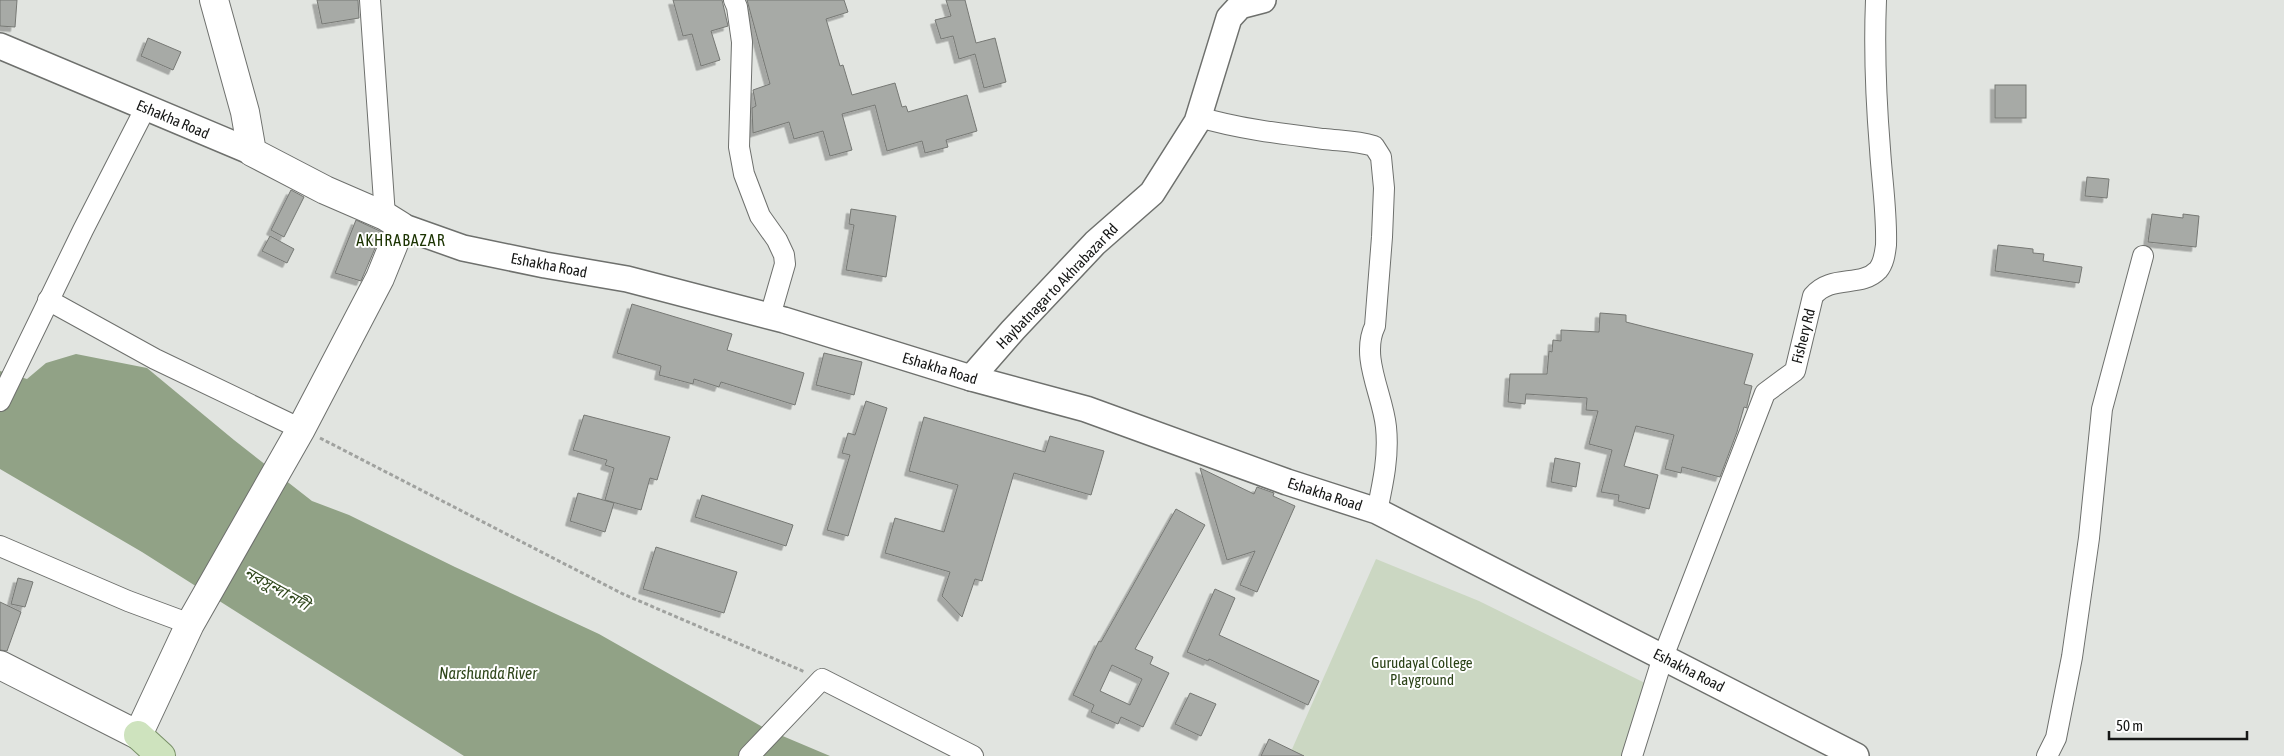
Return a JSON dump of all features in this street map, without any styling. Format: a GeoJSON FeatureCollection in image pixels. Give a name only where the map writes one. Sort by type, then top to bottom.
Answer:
{"type":"FeatureCollection","features":[{"type":"Feature","properties":{"kind":"main road"},"geometry":{"type":"LineString","coordinates":[[214,0],[245,112],[252,152]]}},
{"type":"Feature","properties":{"kind":"main road","name":"Eshakha Road"},"geometry":{"type":"LineString","coordinates":[[252,152],[325,190],[393,221]]}},
{"type":"Feature","properties":{"kind":"main road"},"geometry":{"type":"LineString","coordinates":[[138,736],[193,619],[301,429],[380,278],[393,221]]}},
{"type":"Feature","properties":{"kind":"main road"},"geometry":{"type":"LineString","coordinates":[[0,665],[138,736],[161,756]]}},
{"type":"Feature","properties":{"kind":"street"},"geometry":{"type":"LineString","coordinates":[[370,0],[393,221]]}},
{"type":"Feature","properties":{"kind":"street"},"geometry":{"type":"LineString","coordinates":[[734,0],[737,7],[742,42],[739,147],[744,174],[760,216],[777,240],[784,255],[785,264],[770,316]]}},
{"type":"Feature","properties":{"kind":"street","name":"Haybatnagar to Akhrabazar Rd"},"geometry":{"type":"LineString","coordinates":[[971,378],[1013,330],[1095,243],[1152,193],[1199,117],[1228,18],[1240,6],[1263,0]]}},
{"type":"Feature","properties":{"kind":"street","name":"Fishery Rd"},"geometry":{"type":"LineString","coordinates":[[1632,756],[1663,657],[1765,393],[1795,371],[1813,296],[1819,288],[1830,283],[1859,280],[1877,270],[1884,257],[1885,220],[1878,120],[1876,0]]}},
{"type":"Feature","properties":{"kind":"street","name":"Eshakha Road"},"geometry":{"type":"LineString","coordinates":[[0,46],[252,152]]}},
{"type":"Feature","properties":{"kind":"street"},"geometry":{"type":"LineString","coordinates":[[0,401],[48,300],[146,107]]}},
{"type":"Feature","properties":{"kind":"street"},"geometry":{"type":"LineString","coordinates":[[1199,117],[1258,129],[1356,141],[1374,146],[1381,157],[1384,188],[1382,237],[1375,326],[1370,335],[1370,356],[1386,429],[1386,464],[1377,511]]}},
{"type":"Feature","properties":{"kind":"street","name":"Eshakha Road"},"geometry":{"type":"LineString","coordinates":[[393,221],[463,248],[627,279],[770,316],[971,378],[1086,409],[1286,482],[1377,511],[1856,756]]}},
{"type":"Feature","properties":{"kind":"street"},"geometry":{"type":"LineString","coordinates":[[2047,756],[2056,738],[2072,657],[2089,538],[2102,409],[2143,256]]}},
{"type":"Feature","properties":{"kind":"street"},"geometry":{"type":"LineString","coordinates":[[48,300],[155,359],[301,429]]}},
{"type":"Feature","properties":{"kind":"street"},"geometry":{"type":"LineString","coordinates":[[0,546],[128,601],[193,619]]}},
{"type":"Feature","properties":{"kind":"street"},"geometry":{"type":"LineString","coordinates":[[749,756],[822,679],[973,756]]}},
{"type":"Feature","properties":{"kind":"path"},"geometry":{"type":"LineString","coordinates":[[301,429],[623,594],[822,679]]}},
{"type":"Feature","properties":{"kind":"green space","name":"Gurudayal College Playground"},"geometry":{"type":"Polygon","coordinates":[[[1376,559],[1479,601],[1647,684],[1624,756],[1289,756],[1376,559]]]}},
{"type":"Feature","properties":{"kind":"water","name":"Narshunda River"},"geometry":{"type":"Polygon","coordinates":[[[76,354],[147,368],[312,501],[349,515],[599,634],[766,729],[830,756],[464,756],[142,552],[0,469],[0,371],[27,379],[46,363],[76,354]]]}},
{"type":"Feature","properties":{"kind":"building"},"geometry":{"type":"Polygon","coordinates":[[[0,0],[17,0],[15,27],[0,26],[0,0]]]}},
{"type":"Feature","properties":{"kind":"building"},"geometry":{"type":"Polygon","coordinates":[[[317,0],[358,0],[359,18],[322,24],[317,0]]]}},
{"type":"Feature","properties":{"kind":"building"},"geometry":{"type":"Polygon","coordinates":[[[673,0],[722,0],[728,26],[711,31],[720,60],[701,66],[692,34],[683,36],[673,0]]]}},
{"type":"Feature","properties":{"kind":"building"},"geometry":{"type":"Polygon","coordinates":[[[747,0],[844,0],[848,12],[826,19],[840,66],[843,65],[852,95],[895,83],[902,107],[906,106],[908,112],[967,95],[977,131],[946,140],[948,147],[925,153],[922,141],[887,151],[875,105],[842,114],[852,150],[830,156],[823,131],[794,139],[789,122],[753,133],[752,108],[756,106],[753,90],[770,84],[747,0]]]}},
{"type":"Feature","properties":{"kind":"building"},"geometry":{"type":"Polygon","coordinates":[[[946,0],[965,0],[976,43],[995,38],[1006,82],[984,88],[975,54],[959,59],[953,36],[941,39],[935,20],[951,16],[946,0]]]}},
{"type":"Feature","properties":{"kind":"building"},"geometry":{"type":"Polygon","coordinates":[[[148,38],[181,52],[173,70],[141,56],[148,38]]]}},
{"type":"Feature","properties":{"kind":"building"},"geometry":{"type":"Polygon","coordinates":[[[1995,85],[2026,85],[2026,118],[1995,118],[1995,85]]]}},
{"type":"Feature","properties":{"kind":"building"},"geometry":{"type":"Polygon","coordinates":[[[2087,177],[2109,179],[2107,198],[2085,196],[2087,177]]]}},
{"type":"Feature","properties":{"kind":"building"},"geometry":{"type":"Polygon","coordinates":[[[291,190],[304,197],[284,237],[271,230],[291,190]]]}},
{"type":"Feature","properties":{"kind":"building"},"geometry":{"type":"Polygon","coordinates":[[[851,209],[896,216],[886,277],[846,270],[854,225],[849,224],[851,209]]]}},
{"type":"Feature","properties":{"kind":"building"},"geometry":{"type":"Polygon","coordinates":[[[2152,214],[2183,218],[2183,214],[2199,216],[2196,247],[2148,242],[2152,214]]]}},
{"type":"Feature","properties":{"kind":"building"},"geometry":{"type":"Polygon","coordinates":[[[356,220],[382,232],[361,281],[335,273],[356,220]]]}},
{"type":"Feature","properties":{"kind":"building"},"geometry":{"type":"Polygon","coordinates":[[[270,236],[294,249],[287,263],[262,251],[270,236]]]}},
{"type":"Feature","properties":{"kind":"building"},"geometry":{"type":"Polygon","coordinates":[[[1998,245],[2033,249],[2033,253],[2044,254],[2043,261],[2082,267],[2079,283],[1995,271],[1998,245]]]}},
{"type":"Feature","properties":{"kind":"building"},"geometry":{"type":"Polygon","coordinates":[[[632,304],[732,334],[727,350],[804,373],[795,405],[721,382],[719,387],[694,379],[693,384],[659,375],[661,366],[617,353],[632,304]]]}},
{"type":"Feature","properties":{"kind":"building"},"geometry":{"type":"Polygon","coordinates":[[[1600,313],[1626,315],[1626,322],[1753,354],[1744,384],[1752,386],[1747,408],[1744,407],[1720,477],[1682,467],[1681,473],[1665,469],[1674,435],[1636,426],[1624,466],[1658,475],[1649,509],[1618,501],[1619,495],[1601,492],[1612,450],[1589,444],[1598,411],[1586,410],[1587,398],[1526,394],[1525,404],[1508,402],[1510,374],[1547,374],[1549,351],[1552,352],[1553,340],[1561,341],[1561,330],[1599,332],[1600,313]]]}},
{"type":"Feature","properties":{"kind":"building"},"geometry":{"type":"Polygon","coordinates":[[[824,353],[862,362],[854,395],[816,385],[824,353]]]}},
{"type":"Feature","properties":{"kind":"building"},"geometry":{"type":"Polygon","coordinates":[[[866,401],[887,408],[848,536],[827,530],[850,455],[842,453],[848,433],[855,435],[866,401]]]}},
{"type":"Feature","properties":{"kind":"building"},"geometry":{"type":"Polygon","coordinates":[[[584,415],[670,437],[657,480],[650,478],[641,510],[605,500],[614,468],[605,465],[607,460],[573,450],[584,415]]]}},
{"type":"Feature","properties":{"kind":"building"},"geometry":{"type":"Polygon","coordinates":[[[924,417],[1045,452],[1050,436],[1104,451],[1091,495],[1014,473],[982,581],[975,579],[962,617],[942,596],[950,572],[885,553],[895,518],[944,532],[958,485],[909,471],[924,417]]]}},
{"type":"Feature","properties":{"kind":"building"},"geometry":{"type":"Polygon","coordinates":[[[1555,458],[1580,463],[1576,487],[1551,482],[1555,458]]]}},
{"type":"Feature","properties":{"kind":"building"},"geometry":{"type":"Polygon","coordinates":[[[1200,468],[1254,494],[1257,487],[1274,493],[1273,496],[1295,506],[1257,592],[1240,585],[1255,551],[1227,560],[1200,468]]]}},
{"type":"Feature","properties":{"kind":"building"},"geometry":{"type":"Polygon","coordinates":[[[578,493],[614,503],[605,532],[570,521],[578,493]]]}},
{"type":"Feature","properties":{"kind":"building"},"geometry":{"type":"Polygon","coordinates":[[[702,495],[793,525],[786,546],[695,517],[702,495]]]}},
{"type":"Feature","properties":{"kind":"building"},"geometry":{"type":"Polygon","coordinates":[[[1176,509],[1205,525],[1135,649],[1153,657],[1150,664],[1169,673],[1143,727],[1121,717],[1118,724],[1091,712],[1094,705],[1073,695],[1099,641],[1101,642],[1176,509]],[[1112,665],[1100,691],[1130,705],[1142,679],[1112,665]]]}},
{"type":"Feature","properties":{"kind":"building"},"geometry":{"type":"Polygon","coordinates":[[[656,547],[737,572],[724,613],[643,589],[656,547]]]}},
{"type":"Feature","properties":{"kind":"building"},"geometry":{"type":"Polygon","coordinates":[[[18,578],[33,582],[25,607],[11,604],[18,578]]]}},
{"type":"Feature","properties":{"kind":"building"},"geometry":{"type":"Polygon","coordinates":[[[1215,589],[1235,598],[1219,635],[1319,681],[1308,705],[1209,659],[1208,661],[1187,652],[1215,589]]]}},
{"type":"Feature","properties":{"kind":"building"},"geometry":{"type":"Polygon","coordinates":[[[0,602],[21,612],[7,651],[0,650],[0,602]]]}},
{"type":"Feature","properties":{"kind":"building"},"geometry":{"type":"Polygon","coordinates":[[[1190,693],[1216,704],[1201,736],[1175,724],[1190,693]]]}},
{"type":"Feature","properties":{"kind":"building"},"geometry":{"type":"Polygon","coordinates":[[[1269,739],[1304,756],[1261,756],[1269,739]]]}},
{"type":"Feature","properties":{"kind":"district","name":"AKHRABAZAR"},"geometry":{"type":"Point","coordinates":[401,240]}},
{"type":"Feature","properties":{"kind":"water label","name":"নরসুন্দা নদী"},"geometry":{"type":"Point","coordinates":[277,588]}}]}
